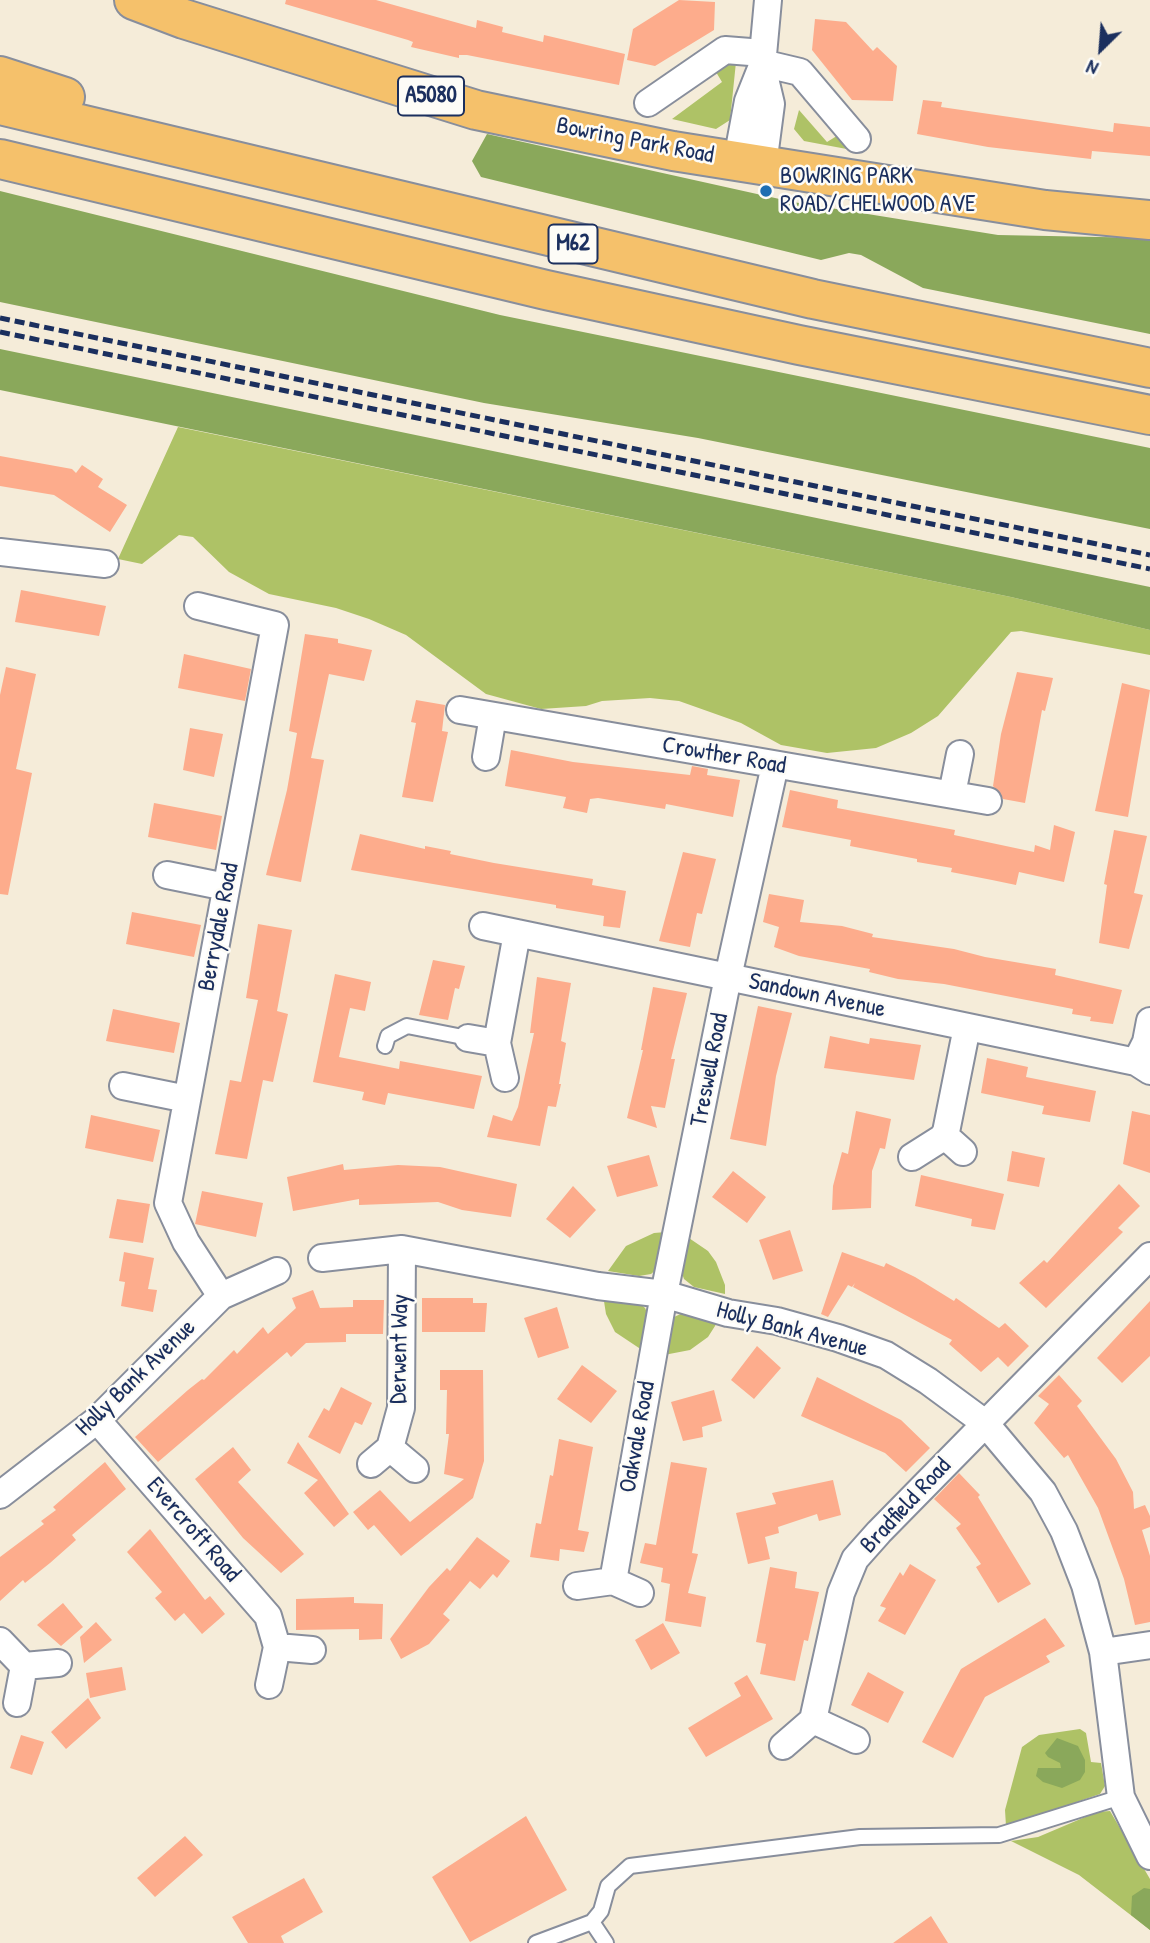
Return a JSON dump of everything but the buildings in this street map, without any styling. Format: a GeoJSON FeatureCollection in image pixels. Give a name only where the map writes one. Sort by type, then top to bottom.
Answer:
{"type":"FeatureCollection","features":[{"type":"Feature","properties":{"kind":"main road","name":"Bowring Park Road"},"geometry":{"type":"LineString","coordinates":[[134,0],[184,19],[476,110],[673,151],[1045,210],[1150,220]]}},
{"type":"Feature","properties":{"kind":"main road"},"geometry":{"type":"LineString","coordinates":[[0,76],[401,202]]}},
{"type":"Feature","properties":{"kind":"main road","name":"M62"},"geometry":{"type":"LineString","coordinates":[[0,105],[813,299],[1150,368]]}},
{"type":"Feature","properties":{"kind":"main road","name":"M62"},"geometry":{"type":"LineString","coordinates":[[0,159],[546,290],[799,345],[1150,415]]}},
{"type":"Feature","properties":{"kind":"street"},"geometry":{"type":"LineString","coordinates":[[750,162],[748,101],[762,61],[768,0]]}},
{"type":"Feature","properties":{"kind":"street"},"geometry":{"type":"LineString","coordinates":[[648,103],[724,50],[800,72],[857,139]]}},
{"type":"Feature","properties":{"kind":"street"},"geometry":{"type":"LineString","coordinates":[[0,552],[105,564]]}},
{"type":"Feature","properties":{"kind":"street","name":"Berrydale Road"},"geometry":{"type":"LineString","coordinates":[[198,607],[275,625],[168,1203],[186,1242],[221,1296]]}},
{"type":"Feature","properties":{"kind":"street","name":"Crowther Road"},"geometry":{"type":"LineString","coordinates":[[460,710],[988,802]]}},
{"type":"Feature","properties":{"kind":"street"},"geometry":{"type":"LineString","coordinates":[[486,757],[493,716]]}},
{"type":"Feature","properties":{"kind":"street"},"geometry":{"type":"LineString","coordinates":[[952,794],[960,754]]}},
{"type":"Feature","properties":{"kind":"street","name":"Treswell Road"},"geometry":{"type":"LineString","coordinates":[[664,1294],[728,977],[775,765]]}},
{"type":"Feature","properties":{"kind":"street"},"geometry":{"type":"LineString","coordinates":[[167,875],[226,887]]}},
{"type":"Feature","properties":{"kind":"street","name":"Sandown Avenue"},"geometry":{"type":"LineString","coordinates":[[483,926],[1143,1066]]}},
{"type":"Feature","properties":{"kind":"street"},"geometry":{"type":"LineString","coordinates":[[505,1078],[498,1043],[517,933]]}},
{"type":"Feature","properties":{"kind":"street"},"geometry":{"type":"LineString","coordinates":[[1143,1066],[1150,1021]]}},
{"type":"Feature","properties":{"kind":"street"},"geometry":{"type":"LineString","coordinates":[[912,1157],[953,1144],[967,1027]]}},
{"type":"Feature","properties":{"kind":"street"},"geometry":{"type":"LineString","coordinates":[[468,1038],[498,1043]]}},
{"type":"Feature","properties":{"kind":"street"},"geometry":{"type":"LineString","coordinates":[[123,1086],[187,1099]]}},
{"type":"Feature","properties":{"kind":"street","name":"Holly Bank Avenue"},"geometry":{"type":"LineString","coordinates":[[322,1258],[402,1249],[598,1286],[664,1294],[728,1313],[777,1321],[838,1338],[886,1356],[928,1381],[985,1423],[1043,1492],[1064,1531],[1086,1585],[1103,1652],[1121,1797],[1150,1856]]}},
{"type":"Feature","properties":{"kind":"street","name":"Derwent Way"},"geometry":{"type":"LineString","coordinates":[[402,1249],[401,1408],[381,1456],[415,1469]]}},
{"type":"Feature","properties":{"kind":"street"},"geometry":{"type":"LineString","coordinates":[[985,1423],[1150,1256]]}},
{"type":"Feature","properties":{"kind":"street","name":"Holly Bank Avenue"},"geometry":{"type":"LineString","coordinates":[[0,1495],[97,1420],[221,1296],[276,1271]]}},
{"type":"Feature","properties":{"kind":"street","name":"Oakvale Road"},"geometry":{"type":"LineString","coordinates":[[613,1581],[664,1294]]}},
{"type":"Feature","properties":{"kind":"street","name":"Evercroft Road"},"geometry":{"type":"LineString","coordinates":[[97,1420],[268,1616],[277,1647],[269,1685]]}},
{"type":"Feature","properties":{"kind":"street","name":"Bradfield Road"},"geometry":{"type":"LineString","coordinates":[[813,1720],[841,1593],[855,1559],[985,1423]]}},
{"type":"Feature","properties":{"kind":"street"},"geometry":{"type":"LineString","coordinates":[[577,1586],[613,1581],[640,1593]]}},
{"type":"Feature","properties":{"kind":"street"},"geometry":{"type":"LineString","coordinates":[[0,1641],[24,1667]]}},
{"type":"Feature","properties":{"kind":"street"},"geometry":{"type":"LineString","coordinates":[[1103,1652],[1150,1645]]}},
{"type":"Feature","properties":{"kind":"street"},"geometry":{"type":"LineString","coordinates":[[277,1647],[312,1650]]}},
{"type":"Feature","properties":{"kind":"street"},"geometry":{"type":"LineString","coordinates":[[24,1667],[58,1663]]}},
{"type":"Feature","properties":{"kind":"street"},"geometry":{"type":"LineString","coordinates":[[17,1703],[24,1667]]}},
{"type":"Feature","properties":{"kind":"street"},"geometry":{"type":"LineString","coordinates":[[783,1745],[813,1720],[856,1740]]}},
{"type":"Feature","properties":{"kind":"lane"},"geometry":{"type":"LineString","coordinates":[[385,1046],[388,1036],[407,1026],[468,1038]]}},
{"type":"Feature","properties":{"kind":"lane"},"geometry":{"type":"LineString","coordinates":[[536,1943],[592,1922],[601,1910],[608,1886],[631,1866],[860,1837],[999,1835],[1121,1797]]}},
{"type":"Feature","properties":{"kind":"lane"},"geometry":{"type":"LineString","coordinates":[[592,1922],[606,1943]]}},
{"type":"Feature","properties":{"kind":"green space"},"geometry":{"type":"Polygon","coordinates":[[[736,62],[730,120],[716,129],[672,119],[722,82],[716,72],[719,64],[736,62]]]}},
{"type":"Feature","properties":{"kind":"green space"},"geometry":{"type":"Polygon","coordinates":[[[799,110],[827,142],[840,134],[852,150],[804,141],[794,129],[799,110]]]}},
{"type":"Feature","properties":{"kind":"green space"},"geometry":{"type":"Polygon","coordinates":[[[487,134],[793,202],[998,235],[1150,238],[1150,334],[923,288],[861,255],[849,253],[821,260],[481,177],[472,161],[487,134]]]}},
{"type":"Feature","properties":{"kind":"green space"},"geometry":{"type":"Polygon","coordinates":[[[0,191],[500,315],[1150,448],[1150,529],[698,438],[484,403],[0,302],[0,191]]]}},
{"type":"Feature","properties":{"kind":"green space"},"geometry":{"type":"Polygon","coordinates":[[[0,349],[1150,587],[1150,630],[1011,597],[0,390],[0,349]]]}},
{"type":"Feature","properties":{"kind":"green space"},"geometry":{"type":"Polygon","coordinates":[[[178,427],[1011,597],[1150,630],[1150,655],[1021,631],[1011,632],[938,716],[911,733],[876,748],[827,753],[781,745],[741,723],[679,701],[650,698],[541,709],[486,694],[406,635],[369,619],[336,608],[269,594],[229,572],[193,537],[179,535],[142,564],[118,559],[178,427]]]}},
{"type":"Feature","properties":{"kind":"green space"},"geometry":{"type":"Polygon","coordinates":[[[666,1232],[657,1269],[651,1274],[639,1276],[608,1271],[626,1246],[654,1233],[666,1232]]]}},
{"type":"Feature","properties":{"kind":"green space"},"geometry":{"type":"Polygon","coordinates":[[[686,1236],[708,1251],[716,1262],[725,1285],[725,1294],[694,1287],[684,1279],[680,1268],[686,1236]]]}},
{"type":"Feature","properties":{"kind":"green space"},"geometry":{"type":"Polygon","coordinates":[[[603,1295],[640,1303],[645,1308],[648,1314],[642,1350],[615,1332],[606,1314],[603,1295]]]}},
{"type":"Feature","properties":{"kind":"green space"},"geometry":{"type":"Polygon","coordinates":[[[689,1310],[719,1317],[708,1337],[690,1350],[664,1355],[672,1318],[689,1310]]]}},
{"type":"Feature","properties":{"kind":"green space"},"geometry":{"type":"Polygon","coordinates":[[[1080,1729],[1086,1733],[1091,1762],[1101,1763],[1105,1786],[1100,1794],[1006,1826],[1005,1810],[1022,1747],[1039,1735],[1080,1729]]]}},
{"type":"Feature","properties":{"kind":"green space"},"geometry":{"type":"Polygon","coordinates":[[[1057,1738],[1078,1746],[1085,1760],[1085,1772],[1080,1780],[1062,1788],[1043,1782],[1036,1776],[1038,1768],[1061,1768],[1060,1763],[1045,1753],[1057,1738]]]}},
{"type":"Feature","properties":{"kind":"green space"},"geometry":{"type":"Polygon","coordinates":[[[1110,1811],[1150,1879],[1150,1930],[1079,1875],[1011,1841],[1038,1837],[1097,1812],[1110,1811]]]}},
{"type":"Feature","properties":{"kind":"green space"},"geometry":{"type":"Polygon","coordinates":[[[1144,1888],[1150,1889],[1150,1930],[1131,1915],[1132,1896],[1144,1888]]]}},
{"type":"Feature","properties":{"kind":"railway"},"geometry":{"type":"LineString","coordinates":[[0,318],[1150,555]]}},
{"type":"Feature","properties":{"kind":"railway"},"geometry":{"type":"LineString","coordinates":[[0,332],[1150,569]]}},
{"type":"Feature","properties":{"kind":"place","name":"BOWRING PARK ROAD/CHELWOOD AVE"},"geometry":{"type":"Point","coordinates":[766,191]}}]}
